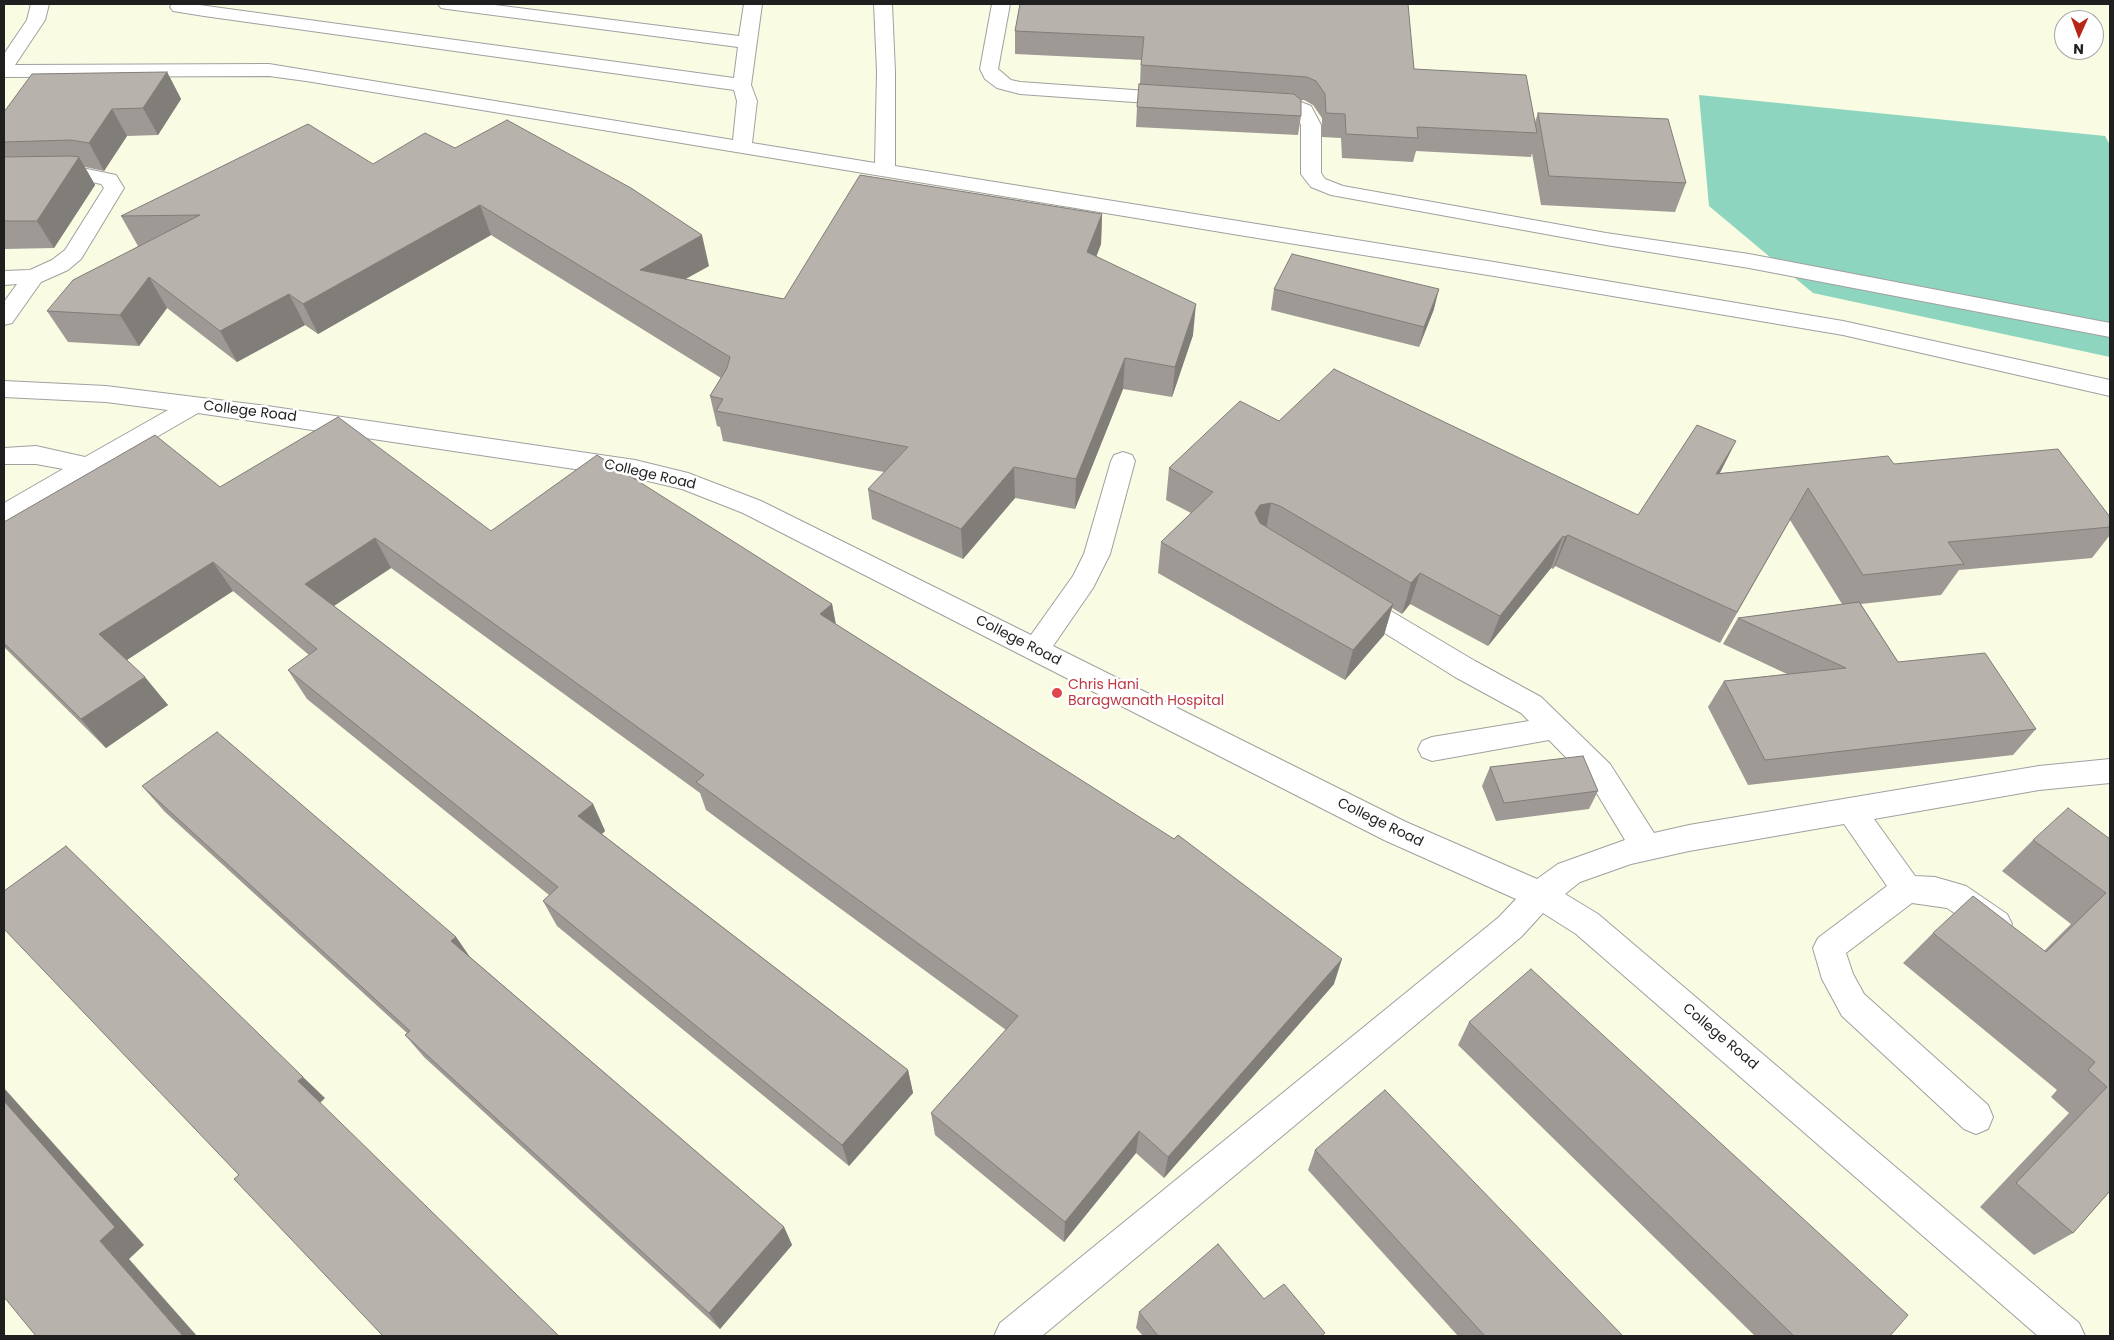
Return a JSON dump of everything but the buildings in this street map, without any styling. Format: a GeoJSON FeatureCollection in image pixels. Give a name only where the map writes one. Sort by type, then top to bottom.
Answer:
{"type":"FeatureCollection","features":[{"type":"Feature","properties":{"kind":"lane"},"geometry":{"type":"LineString","coordinates":[[4,69],[36,20],[40,4]]}},
{"type":"Feature","properties":{"kind":"lane"},"geometry":{"type":"LineString","coordinates":[[181,4],[179,7],[204,11],[742,85]]}},
{"type":"Feature","properties":{"kind":"lane"},"geometry":{"type":"LineString","coordinates":[[447,4],[749,43]]}},
{"type":"Feature","properties":{"kind":"lane"},"geometry":{"type":"LineString","coordinates":[[742,148],[747,101],[742,85],[753,4]]}},
{"type":"Feature","properties":{"kind":"lane"},"geometry":{"type":"LineString","coordinates":[[883,4],[886,72],[885,170]]}},
{"type":"Feature","properties":{"kind":"lane"},"geometry":{"type":"LineString","coordinates":[[1001,4],[989,69],[992,75],[1004,84],[1020,88],[1198,100]]}},
{"type":"Feature","properties":{"kind":"lane"},"geometry":{"type":"LineString","coordinates":[[4,36],[26,35]]}},
{"type":"Feature","properties":{"kind":"lane"},"geometry":{"type":"LineString","coordinates":[[4,69],[269,70],[1245,230],[1494,268],[1843,328],[2110,388]]}},
{"type":"Feature","properties":{"kind":"lane"},"geometry":{"type":"LineString","coordinates":[[1247,103],[1291,105],[1304,110],[1311,125],[1311,174],[1318,183],[1338,191],[1606,239],[1749,261],[2110,330]]}},
{"type":"Feature","properties":{"kind":"lane"},"geometry":{"type":"LineString","coordinates":[[4,177],[87,175],[109,179],[114,188],[73,254],[60,266],[33,277],[4,278]]}},
{"type":"Feature","properties":{"kind":"lane"},"geometry":{"type":"LineString","coordinates":[[4,318],[33,277]]}},
{"type":"Feature","properties":{"kind":"lane","name":"College Road"},"geometry":{"type":"LineString","coordinates":[[4,389],[97,393],[194,405],[448,440],[635,469],[688,482],[752,507],[1395,831],[1540,895],[1587,924],[2066,1336]]}},
{"type":"Feature","properties":{"kind":"lane"},"geometry":{"type":"LineString","coordinates":[[4,514],[194,405]]}},
{"type":"Feature","properties":{"kind":"lane"},"geometry":{"type":"LineString","coordinates":[[4,456],[36,455],[88,466]]}},
{"type":"Feature","properties":{"kind":"lane"},"geometry":{"type":"LineString","coordinates":[[1036,650],[1084,581],[1097,554],[1123,461]]}},
{"type":"Feature","properties":{"kind":"lane"},"geometry":{"type":"LineString","coordinates":[[1332,587],[1465,670],[1531,705],[1600,773],[1646,847]]}},
{"type":"Feature","properties":{"kind":"lane"},"geometry":{"type":"LineString","coordinates":[[1432,749],[1554,728]]}},
{"type":"Feature","properties":{"kind":"lane"},"geometry":{"type":"LineString","coordinates":[[1013,1336],[1510,926],[1540,895],[1569,873],[1646,847],[2039,778],[2110,771]]}},
{"type":"Feature","properties":{"kind":"lane"},"geometry":{"type":"LineString","coordinates":[[1851,811],[1907,889]]}},
{"type":"Feature","properties":{"kind":"lane"},"geometry":{"type":"LineString","coordinates":[[1976,1116],[1853,1005],[1838,979],[1832,964],[1829,948],[1907,889],[1935,891],[1956,896],[2022,942]]}},
{"type":"Feature","properties":{"kind":"shaded area","name":"Chris Hani Baragwanath Hospital"},"geometry":{"type":"Polygon","coordinates":[[[4,4],[2110,4],[2110,1336],[4,1336],[4,4]]]}},
{"type":"Feature","properties":{"kind":"green space"},"geometry":{"type":"Polygon","coordinates":[[[1699,95],[2105,136],[2110,145],[2110,357],[1813,293],[1709,206],[1699,95]]]}},
{"type":"Feature","properties":{"kind":"place","name":"Chris Hani Baragwanath Hospital"},"geometry":{"type":"Point","coordinates":[1057,693]}}]}
